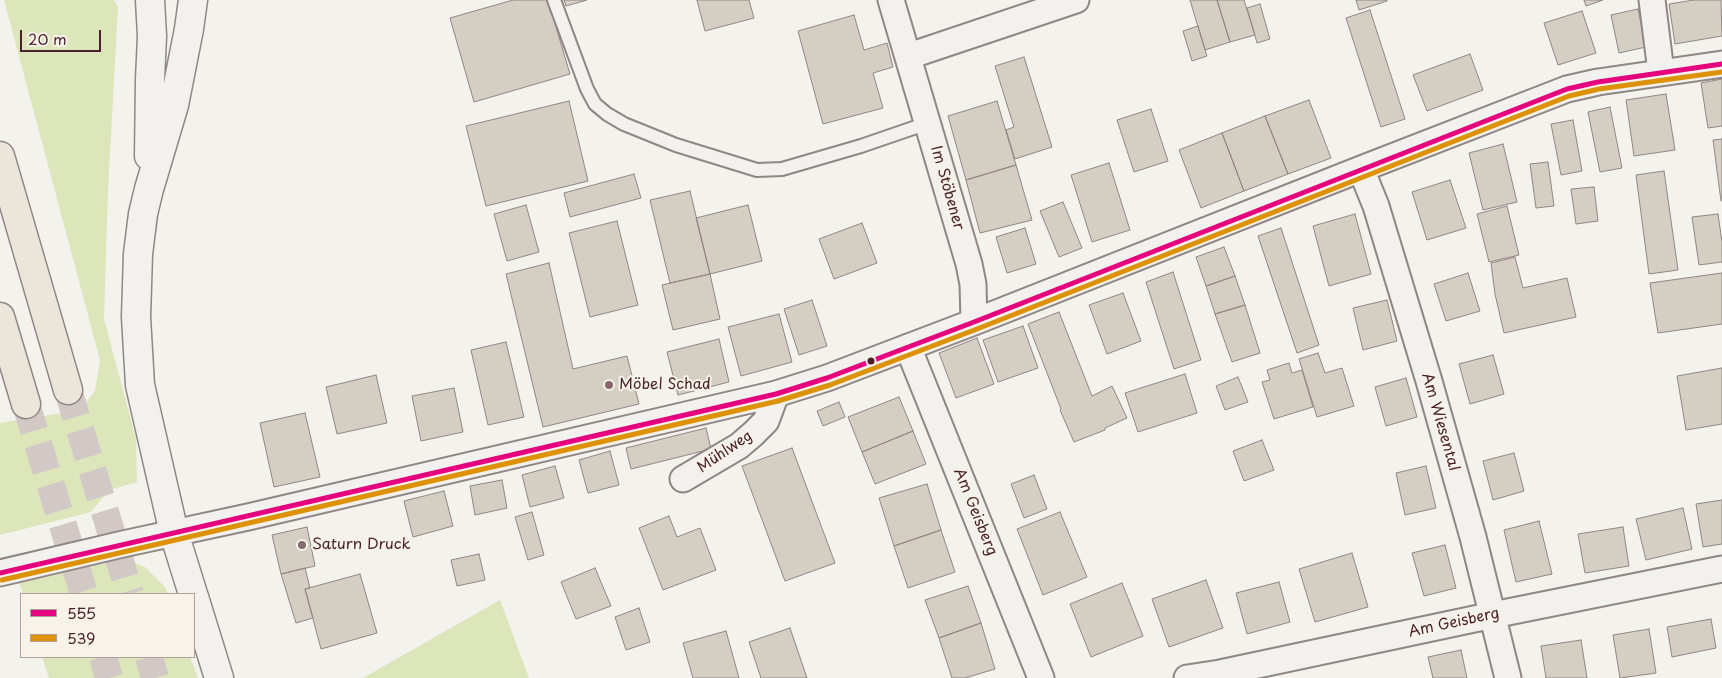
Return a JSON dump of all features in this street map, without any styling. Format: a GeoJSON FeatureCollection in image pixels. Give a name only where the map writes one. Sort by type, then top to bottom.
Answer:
{"type":"FeatureCollection","features":[{"type":"Feature","properties":{"kind":"highway"},"geometry":{"type":"LineString","coordinates":[[0,156],[68,390]]}},
{"type":"Feature","properties":{"kind":"highway"},"geometry":{"type":"LineString","coordinates":[[0,317],[26,404]]}},
{"type":"Feature","properties":{"kind":"street"},"geometry":{"type":"LineString","coordinates":[[149,189],[152,36],[150,0]]}},
{"type":"Feature","properties":{"kind":"street"},"geometry":{"type":"LineString","coordinates":[[192,593],[174,533],[140,385],[136,317],[138,254],[143,214],[174,105],[193,0]]}},
{"type":"Feature","properties":{"kind":"street","name":"Im Stöbener"},"geometry":{"type":"LineString","coordinates":[[891,0],[969,264],[973,284],[974,322]]}},
{"type":"Feature","properties":{"kind":"street"},"geometry":{"type":"LineString","coordinates":[[909,56],[1076,0]]}},
{"type":"Feature","properties":{"kind":"street"},"geometry":{"type":"LineString","coordinates":[[1652,0],[1661,72]]}},
{"type":"Feature","properties":{"kind":"street"},"geometry":{"type":"LineString","coordinates":[[0,573],[776,394],[827,378],[974,322],[1361,168],[1567,89],[1598,82],[1722,64]]}},
{"type":"Feature","properties":{"kind":"street","name":"Am Wiesental"},"geometry":{"type":"LineString","coordinates":[[1361,168],[1376,206],[1429,381],[1473,537],[1508,678]]}},
{"type":"Feature","properties":{"kind":"street","name":"Am Geisberg"},"geometry":{"type":"LineString","coordinates":[[908,347],[1041,678]]}},
{"type":"Feature","properties":{"kind":"street","name":"Mühlweg"},"geometry":{"type":"LineString","coordinates":[[683,479],[739,446],[753,434],[766,420],[776,394]]}},
{"type":"Feature","properties":{"kind":"street","name":"Am Geisberg"},"geometry":{"type":"LineString","coordinates":[[1187,678],[1722,569]]}},
{"type":"Feature","properties":{"kind":"street"},"geometry":{"type":"LineString","coordinates":[[195,601],[219,678]]}},
{"type":"Feature","properties":{"kind":"lane"},"geometry":{"type":"LineString","coordinates":[[554,0],[587,89],[595,104],[624,124],[676,145],[757,170],[782,169],[860,146],[928,123]]}},
{"type":"Feature","properties":{"kind":"green space"},"geometry":{"type":"Polygon","coordinates":[[[4,0],[114,0],[118,7],[108,191],[104,319],[136,439],[137,482],[109,490],[91,512],[0,535],[0,423],[80,410],[95,391],[100,360],[4,0]]]}},
{"type":"Feature","properties":{"kind":"green space"},"geometry":{"type":"Polygon","coordinates":[[[119,560],[133,562],[145,567],[165,587],[168,593],[23,593],[19,583],[119,560]]]}},
{"type":"Feature","properties":{"kind":"green space"},"geometry":{"type":"Polygon","coordinates":[[[500,600],[529,678],[363,678],[500,600]]]}},
{"type":"Feature","properties":{"kind":"green space"},"geometry":{"type":"Polygon","coordinates":[[[42,658],[190,658],[198,678],[49,678],[42,658]]]}},
{"type":"Feature","properties":{"kind":"building"},"geometry":{"type":"Polygon","coordinates":[[[513,0],[548,0],[570,74],[474,102],[450,18],[513,0]]]}},
{"type":"Feature","properties":{"kind":"building"},"geometry":{"type":"Polygon","coordinates":[[[564,0],[587,0],[566,6],[564,0]]]}},
{"type":"Feature","properties":{"kind":"building"},"geometry":{"type":"Polygon","coordinates":[[[697,0],[749,0],[754,18],[705,31],[697,0]]]}},
{"type":"Feature","properties":{"kind":"building"},"geometry":{"type":"Polygon","coordinates":[[[1190,0],[1217,0],[1230,42],[1205,50],[1190,0]]]}},
{"type":"Feature","properties":{"kind":"building"},"geometry":{"type":"Polygon","coordinates":[[[1217,0],[1244,0],[1255,35],[1230,42],[1217,0]]]}},
{"type":"Feature","properties":{"kind":"building"},"geometry":{"type":"Polygon","coordinates":[[[1356,0],[1387,0],[1387,1],[1359,10],[1356,0]]]}},
{"type":"Feature","properties":{"kind":"building"},"geometry":{"type":"Polygon","coordinates":[[[1584,0],[1603,0],[1586,6],[1584,0]]]}},
{"type":"Feature","properties":{"kind":"building"},"geometry":{"type":"Polygon","coordinates":[[[1694,0],[1721,0],[1722,36],[1675,44],[1669,4],[1694,0]]]}},
{"type":"Feature","properties":{"kind":"building"},"geometry":{"type":"Polygon","coordinates":[[[1260,4],[1270,39],[1257,43],[1247,8],[1260,4]]]}},
{"type":"Feature","properties":{"kind":"building"},"geometry":{"type":"Polygon","coordinates":[[[1638,9],[1646,47],[1619,53],[1611,15],[1638,9]]]}},
{"type":"Feature","properties":{"kind":"building"},"geometry":{"type":"Polygon","coordinates":[[[1370,10],[1405,119],[1381,127],[1346,18],[1370,10]]]}},
{"type":"Feature","properties":{"kind":"building"},"geometry":{"type":"Polygon","coordinates":[[[1582,11],[1596,53],[1558,65],[1544,23],[1582,11]]]}},
{"type":"Feature","properties":{"kind":"building"},"geometry":{"type":"Polygon","coordinates":[[[854,15],[864,50],[887,43],[893,67],[873,73],[883,108],[823,124],[798,31],[854,15]]]}},
{"type":"Feature","properties":{"kind":"building"},"geometry":{"type":"Polygon","coordinates":[[[1198,26],[1207,56],[1192,61],[1183,31],[1198,26]]]}},
{"type":"Feature","properties":{"kind":"building"},"geometry":{"type":"Polygon","coordinates":[[[1470,54],[1483,90],[1427,111],[1413,75],[1470,54]]]}},
{"type":"Feature","properties":{"kind":"building"},"geometry":{"type":"Polygon","coordinates":[[[1024,57],[1052,147],[1015,159],[1006,130],[1014,127],[995,66],[1024,57]]]}},
{"type":"Feature","properties":{"kind":"building"},"geometry":{"type":"Polygon","coordinates":[[[1722,79],[1722,126],[1708,128],[1701,83],[1722,79]]]}},
{"type":"Feature","properties":{"kind":"building"},"geometry":{"type":"Polygon","coordinates":[[[1666,94],[1675,150],[1634,156],[1626,100],[1666,94]]]}},
{"type":"Feature","properties":{"kind":"building"},"geometry":{"type":"Polygon","coordinates":[[[1309,100],[1331,158],[1288,174],[1265,116],[1309,100]]]}},
{"type":"Feature","properties":{"kind":"building"},"geometry":{"type":"Polygon","coordinates":[[[569,101],[588,181],[486,206],[466,126],[569,101]]]}},
{"type":"Feature","properties":{"kind":"building"},"geometry":{"type":"Polygon","coordinates":[[[997,101],[1016,165],[966,180],[948,116],[997,101]]]}},
{"type":"Feature","properties":{"kind":"building"},"geometry":{"type":"Polygon","coordinates":[[[1610,107],[1622,168],[1600,172],[1588,112],[1610,107]]]}},
{"type":"Feature","properties":{"kind":"building"},"geometry":{"type":"Polygon","coordinates":[[[1151,109],[1168,161],[1134,172],[1117,120],[1151,109]]]}},
{"type":"Feature","properties":{"kind":"building"},"geometry":{"type":"Polygon","coordinates":[[[1265,116],[1288,174],[1244,191],[1222,133],[1265,116]]]}},
{"type":"Feature","properties":{"kind":"building"},"geometry":{"type":"Polygon","coordinates":[[[1573,120],[1582,171],[1561,175],[1551,124],[1573,120]]]}},
{"type":"Feature","properties":{"kind":"building"},"geometry":{"type":"Polygon","coordinates":[[[1222,133],[1244,191],[1201,208],[1179,150],[1222,133]]]}},
{"type":"Feature","properties":{"kind":"building"},"geometry":{"type":"Polygon","coordinates":[[[1722,139],[1722,201],[1721,201],[1713,140],[1722,139]]]}},
{"type":"Feature","properties":{"kind":"building"},"geometry":{"type":"Polygon","coordinates":[[[1503,144],[1517,202],[1483,210],[1469,153],[1503,144]]]}},
{"type":"Feature","properties":{"kind":"building"},"geometry":{"type":"Polygon","coordinates":[[[1548,162],[1554,206],[1536,208],[1530,164],[1548,162]]]}},
{"type":"Feature","properties":{"kind":"building"},"geometry":{"type":"Polygon","coordinates":[[[1109,163],[1130,230],[1092,242],[1071,175],[1109,163]]]}},
{"type":"Feature","properties":{"kind":"building"},"geometry":{"type":"Polygon","coordinates":[[[1016,165],[1032,220],[980,233],[966,180],[1016,165]]]}},
{"type":"Feature","properties":{"kind":"building"},"geometry":{"type":"Polygon","coordinates":[[[1664,171],[1678,270],[1649,274],[1636,175],[1664,171]]]}},
{"type":"Feature","properties":{"kind":"building"},"geometry":{"type":"Polygon","coordinates":[[[634,174],[641,198],[570,217],[564,193],[634,174]]]}},
{"type":"Feature","properties":{"kind":"building"},"geometry":{"type":"Polygon","coordinates":[[[1450,180],[1466,228],[1427,240],[1412,192],[1450,180]]]}},
{"type":"Feature","properties":{"kind":"building"},"geometry":{"type":"Polygon","coordinates":[[[1594,187],[1598,221],[1576,224],[1571,189],[1594,187]]]}},
{"type":"Feature","properties":{"kind":"building"},"geometry":{"type":"Polygon","coordinates":[[[690,191],[710,274],[670,283],[650,200],[690,191]]]}},
{"type":"Feature","properties":{"kind":"building"},"geometry":{"type":"Polygon","coordinates":[[[1063,202],[1082,248],[1059,257],[1040,211],[1063,202]]]}},
{"type":"Feature","properties":{"kind":"building"},"geometry":{"type":"Polygon","coordinates":[[[526,205],[539,252],[507,261],[494,214],[526,205]]]}},
{"type":"Feature","properties":{"kind":"building"},"geometry":{"type":"Polygon","coordinates":[[[748,205],[762,261],[710,274],[696,218],[748,205]]]}},
{"type":"Feature","properties":{"kind":"building"},"geometry":{"type":"Polygon","coordinates":[[[1507,206],[1519,255],[1489,262],[1477,214],[1507,206]]]}},
{"type":"Feature","properties":{"kind":"building"},"geometry":{"type":"Polygon","coordinates":[[[1355,214],[1371,274],[1329,286],[1313,226],[1355,214]]]}},
{"type":"Feature","properties":{"kind":"building"},"geometry":{"type":"Polygon","coordinates":[[[1718,214],[1722,242],[1722,262],[1699,265],[1692,217],[1718,214]]]}},
{"type":"Feature","properties":{"kind":"building"},"geometry":{"type":"Polygon","coordinates":[[[617,221],[638,305],[590,317],[569,233],[617,221]]]}},
{"type":"Feature","properties":{"kind":"building"},"geometry":{"type":"Polygon","coordinates":[[[862,223],[877,263],[834,279],[819,239],[862,223]]]}},
{"type":"Feature","properties":{"kind":"building"},"geometry":{"type":"Polygon","coordinates":[[[1025,228],[1036,264],[1007,273],[996,237],[1025,228]]]}},
{"type":"Feature","properties":{"kind":"building"},"geometry":{"type":"Polygon","coordinates":[[[1281,228],[1319,345],[1297,353],[1258,236],[1281,228]]]}},
{"type":"Feature","properties":{"kind":"building"},"geometry":{"type":"Polygon","coordinates":[[[1224,247],[1235,276],[1206,286],[1196,257],[1224,247]]]}},
{"type":"Feature","properties":{"kind":"building"},"geometry":{"type":"Polygon","coordinates":[[[1515,257],[1523,288],[1567,278],[1576,317],[1504,333],[1495,294],[1491,263],[1515,257]]]}},
{"type":"Feature","properties":{"kind":"building"},"geometry":{"type":"Polygon","coordinates":[[[549,263],[573,369],[627,356],[639,404],[543,427],[506,274],[549,263]]]}},
{"type":"Feature","properties":{"kind":"building"},"geometry":{"type":"Polygon","coordinates":[[[1173,272],[1201,360],[1174,369],[1146,282],[1173,272]]]}},
{"type":"Feature","properties":{"kind":"building"},"geometry":{"type":"Polygon","coordinates":[[[1468,273],[1480,311],[1446,321],[1434,284],[1468,273]]]}},
{"type":"Feature","properties":{"kind":"building"},"geometry":{"type":"Polygon","coordinates":[[[1722,273],[1722,324],[1658,333],[1650,283],[1722,273]]]}},
{"type":"Feature","properties":{"kind":"building"},"geometry":{"type":"Polygon","coordinates":[[[710,274],[720,319],[673,330],[662,285],[710,274]]]}},
{"type":"Feature","properties":{"kind":"building"},"geometry":{"type":"Polygon","coordinates":[[[1235,276],[1245,305],[1215,314],[1206,286],[1235,276]]]}},
{"type":"Feature","properties":{"kind":"building"},"geometry":{"type":"Polygon","coordinates":[[[1123,293],[1141,341],[1107,354],[1089,305],[1123,293]]]}},
{"type":"Feature","properties":{"kind":"building"},"geometry":{"type":"Polygon","coordinates":[[[812,300],[827,346],[799,355],[784,309],[812,300]]]}},
{"type":"Feature","properties":{"kind":"building"},"geometry":{"type":"Polygon","coordinates":[[[1387,300],[1397,341],[1363,350],[1353,308],[1387,300]]]}},
{"type":"Feature","properties":{"kind":"building"},"geometry":{"type":"Polygon","coordinates":[[[1245,305],[1260,353],[1232,362],[1215,314],[1245,305]]]}},
{"type":"Feature","properties":{"kind":"building"},"geometry":{"type":"Polygon","coordinates":[[[1059,312],[1092,396],[1112,386],[1127,418],[1105,428],[1105,430],[1074,442],[1028,324],[1059,312]]]}},
{"type":"Feature","properties":{"kind":"building"},"geometry":{"type":"Polygon","coordinates":[[[779,314],[792,362],[741,376],[728,327],[779,314]]]}},
{"type":"Feature","properties":{"kind":"building"},"geometry":{"type":"Polygon","coordinates":[[[1023,326],[1038,368],[998,382],[983,340],[1023,326]]]}},
{"type":"Feature","properties":{"kind":"building"},"geometry":{"type":"Polygon","coordinates":[[[977,338],[994,384],[956,398],[939,353],[977,338]]]}},
{"type":"Feature","properties":{"kind":"building"},"geometry":{"type":"Polygon","coordinates":[[[719,339],[729,382],[678,395],[667,352],[719,339]]]}},
{"type":"Feature","properties":{"kind":"building"},"geometry":{"type":"Polygon","coordinates":[[[506,342],[524,417],[488,425],[471,350],[506,342]]]}},
{"type":"Feature","properties":{"kind":"building"},"geometry":{"type":"Polygon","coordinates":[[[1318,353],[1325,373],[1342,368],[1354,406],[1317,417],[1299,359],[1318,353]]]}},
{"type":"Feature","properties":{"kind":"building"},"geometry":{"type":"Polygon","coordinates":[[[1493,355],[1504,394],[1470,404],[1459,364],[1493,355]]]}},
{"type":"Feature","properties":{"kind":"building"},"geometry":{"type":"Polygon","coordinates":[[[1289,363],[1292,373],[1302,370],[1313,407],[1274,419],[1262,382],[1270,380],[1267,370],[1289,363]]]}},
{"type":"Feature","properties":{"kind":"building"},"geometry":{"type":"Polygon","coordinates":[[[1722,368],[1722,424],[1686,430],[1677,376],[1722,368]]]}},
{"type":"Feature","properties":{"kind":"building"},"geometry":{"type":"Polygon","coordinates":[[[1185,374],[1197,413],[1138,432],[1125,393],[1185,374]]]}},
{"type":"Feature","properties":{"kind":"building"},"geometry":{"type":"Polygon","coordinates":[[[376,375],[387,423],[337,434],[326,387],[376,375]]]}},
{"type":"Feature","properties":{"kind":"building"},"geometry":{"type":"Polygon","coordinates":[[[1238,377],[1248,402],[1225,410],[1216,386],[1238,377]]]}},
{"type":"Feature","properties":{"kind":"building"},"geometry":{"type":"Polygon","coordinates":[[[1406,378],[1417,417],[1386,426],[1375,387],[1406,378]]]}},
{"type":"Feature","properties":{"kind":"building"},"geometry":{"type":"Polygon","coordinates":[[[454,388],[463,432],[421,441],[412,396],[454,388]]]}},
{"type":"Feature","properties":{"kind":"building"},"geometry":{"type":"Polygon","coordinates":[[[899,397],[913,431],[862,452],[848,417],[899,397]]]}},
{"type":"Feature","properties":{"kind":"building"},"geometry":{"type":"Polygon","coordinates":[[[839,402],[845,417],[823,426],[817,411],[839,402]]]}},
{"type":"Feature","properties":{"kind":"building"},"geometry":{"type":"Polygon","coordinates":[[[305,413],[320,477],[274,487],[260,423],[305,413]]]}},
{"type":"Feature","properties":{"kind":"building"},"geometry":{"type":"Polygon","coordinates":[[[706,428],[711,449],[631,469],[626,448],[706,428]]]}},
{"type":"Feature","properties":{"kind":"building"},"geometry":{"type":"Polygon","coordinates":[[[913,431],[926,464],[875,484],[862,452],[913,431]]]}},
{"type":"Feature","properties":{"kind":"building"},"geometry":{"type":"Polygon","coordinates":[[[1262,440],[1274,470],[1244,481],[1233,451],[1262,440]]]}},
{"type":"Feature","properties":{"kind":"building"},"geometry":{"type":"Polygon","coordinates":[[[792,448],[835,563],[785,581],[742,466],[792,448]]]}},
{"type":"Feature","properties":{"kind":"building"},"geometry":{"type":"Polygon","coordinates":[[[610,451],[619,485],[588,493],[579,460],[610,451]]]}},
{"type":"Feature","properties":{"kind":"building"},"geometry":{"type":"Polygon","coordinates":[[[1514,453],[1524,491],[1493,500],[1483,461],[1514,453]]]}},
{"type":"Feature","properties":{"kind":"building"},"geometry":{"type":"Polygon","coordinates":[[[555,466],[564,498],[530,507],[522,475],[555,466]]]}},
{"type":"Feature","properties":{"kind":"building"},"geometry":{"type":"Polygon","coordinates":[[[1426,466],[1436,508],[1405,515],[1396,473],[1426,466]]]}},
{"type":"Feature","properties":{"kind":"building"},"geometry":{"type":"Polygon","coordinates":[[[1034,475],[1047,509],[1024,518],[1011,484],[1034,475]]]}},
{"type":"Feature","properties":{"kind":"building"},"geometry":{"type":"Polygon","coordinates":[[[502,480],[507,508],[475,515],[470,486],[502,480]]]}},
{"type":"Feature","properties":{"kind":"building"},"geometry":{"type":"Polygon","coordinates":[[[927,484],[941,530],[894,546],[879,498],[927,484]]]}},
{"type":"Feature","properties":{"kind":"building"},"geometry":{"type":"Polygon","coordinates":[[[444,491],[453,526],[413,537],[404,501],[444,491]]]}},
{"type":"Feature","properties":{"kind":"building"},"geometry":{"type":"Polygon","coordinates":[[[1722,500],[1722,544],[1703,547],[1696,504],[1722,500]]]}},
{"type":"Feature","properties":{"kind":"building"},"geometry":{"type":"Polygon","coordinates":[[[1683,508],[1692,549],[1646,560],[1636,519],[1683,508]]]}},
{"type":"Feature","properties":{"kind":"building"},"geometry":{"type":"Polygon","coordinates":[[[532,512],[544,555],[528,560],[515,517],[532,512]]]}},
{"type":"Feature","properties":{"kind":"building"},"geometry":{"type":"Polygon","coordinates":[[[1060,512],[1087,577],[1043,595],[1017,529],[1060,512]]]}},
{"type":"Feature","properties":{"kind":"building"},"geometry":{"type":"Polygon","coordinates":[[[669,516],[677,537],[700,528],[716,570],[663,590],[639,528],[669,516]]]}},
{"type":"Feature","properties":{"kind":"building"},"geometry":{"type":"Polygon","coordinates":[[[1539,521],[1552,574],[1516,582],[1504,530],[1539,521]]]}},
{"type":"Feature","properties":{"kind":"building"},"geometry":{"type":"Polygon","coordinates":[[[307,527],[315,566],[281,574],[272,535],[307,527]]]}},
{"type":"Feature","properties":{"kind":"building"},"geometry":{"type":"Polygon","coordinates":[[[1623,527],[1629,566],[1585,573],[1578,534],[1623,527]]]}},
{"type":"Feature","properties":{"kind":"building"},"geometry":{"type":"Polygon","coordinates":[[[941,530],[955,572],[908,588],[894,546],[941,530]]]}},
{"type":"Feature","properties":{"kind":"building"},"geometry":{"type":"Polygon","coordinates":[[[1445,545],[1456,588],[1424,596],[1412,553],[1445,545]]]}},
{"type":"Feature","properties":{"kind":"building"},"geometry":{"type":"Polygon","coordinates":[[[1352,553],[1368,607],[1315,622],[1299,569],[1352,553]]]}},
{"type":"Feature","properties":{"kind":"building"},"geometry":{"type":"Polygon","coordinates":[[[479,554],[485,580],[457,586],[451,560],[479,554]]]}},
{"type":"Feature","properties":{"kind":"building"},"geometry":{"type":"Polygon","coordinates":[[[305,568],[310,588],[305,589],[313,618],[296,623],[281,574],[305,568]]]}},
{"type":"Feature","properties":{"kind":"building"},"geometry":{"type":"Polygon","coordinates":[[[595,568],[611,606],[576,619],[561,582],[595,568]]]}},
{"type":"Feature","properties":{"kind":"building"},"geometry":{"type":"Polygon","coordinates":[[[360,574],[377,633],[321,649],[305,589],[360,574]]]}},
{"type":"Feature","properties":{"kind":"building"},"geometry":{"type":"Polygon","coordinates":[[[1206,580],[1223,628],[1169,647],[1152,599],[1206,580]]]}},
{"type":"Feature","properties":{"kind":"building"},"geometry":{"type":"Polygon","coordinates":[[[1279,582],[1290,622],[1247,634],[1236,593],[1279,582]]]}},
{"type":"Feature","properties":{"kind":"building"},"geometry":{"type":"Polygon","coordinates":[[[1122,583],[1143,636],[1091,657],[1070,604],[1122,583]]]}},
{"type":"Feature","properties":{"kind":"building"},"geometry":{"type":"Polygon","coordinates":[[[968,586],[981,623],[939,638],[925,600],[968,586]]]}},
{"type":"Feature","properties":{"kind":"building"},"geometry":{"type":"Polygon","coordinates":[[[639,608],[650,642],[626,650],[615,617],[639,608]]]}},
{"type":"Feature","properties":{"kind":"building"},"geometry":{"type":"Polygon","coordinates":[[[1711,619],[1716,648],[1672,657],[1667,627],[1711,619]]]}},
{"type":"Feature","properties":{"kind":"building"},"geometry":{"type":"Polygon","coordinates":[[[981,623],[995,669],[965,678],[952,678],[939,638],[981,623]]]}},
{"type":"Feature","properties":{"kind":"building"},"geometry":{"type":"Polygon","coordinates":[[[790,628],[807,678],[761,678],[749,642],[790,628]]]}},
{"type":"Feature","properties":{"kind":"building"},"geometry":{"type":"Polygon","coordinates":[[[1649,629],[1656,673],[1620,678],[1613,635],[1649,629]]]}},
{"type":"Feature","properties":{"kind":"building"},"geometry":{"type":"Polygon","coordinates":[[[726,631],[739,678],[693,678],[683,643],[726,631]]]}},
{"type":"Feature","properties":{"kind":"building"},"geometry":{"type":"Polygon","coordinates":[[[1581,640],[1587,678],[1546,678],[1541,646],[1581,640]]]}},
{"type":"Feature","properties":{"kind":"building"},"geometry":{"type":"Polygon","coordinates":[[[1461,650],[1467,678],[1433,678],[1428,657],[1461,650]]]}},
{"type":"Feature","properties":{"kind":"tunnel"},"geometry":{"type":"LineString","coordinates":[[68,390],[130,593]]}},
{"type":"Feature","properties":{"kind":"tunnel"},"geometry":{"type":"LineString","coordinates":[[26,404],[84,593]]}},
{"type":"Feature","properties":{"kind":"tunnel"},"geometry":{"type":"LineString","coordinates":[[103,658],[109,678]]}},
{"type":"Feature","properties":{"kind":"tunnel"},"geometry":{"type":"LineString","coordinates":[[149,658],[155,678]]}},
{"type":"Feature","properties":{"kind":"transit line","name":"555"},"geometry":{"type":"LineString","coordinates":[[0,573],[776,394],[827,378],[974,322],[1567,89],[1598,82],[1722,64]]}},
{"type":"Feature","properties":{"kind":"transit line","name":"539"},"geometry":{"type":"LineString","coordinates":[[2,580],[778,401],[830,385],[977,329],[1569,96],[1599,89],[1722,72]]}},
{"type":"Feature","properties":{"kind":"place","name":"Möbel Schad"},"geometry":{"type":"Point","coordinates":[609,385]}},
{"type":"Feature","properties":{"kind":"place","name":"Saturn Druck"},"geometry":{"type":"Point","coordinates":[302,545]}}]}
